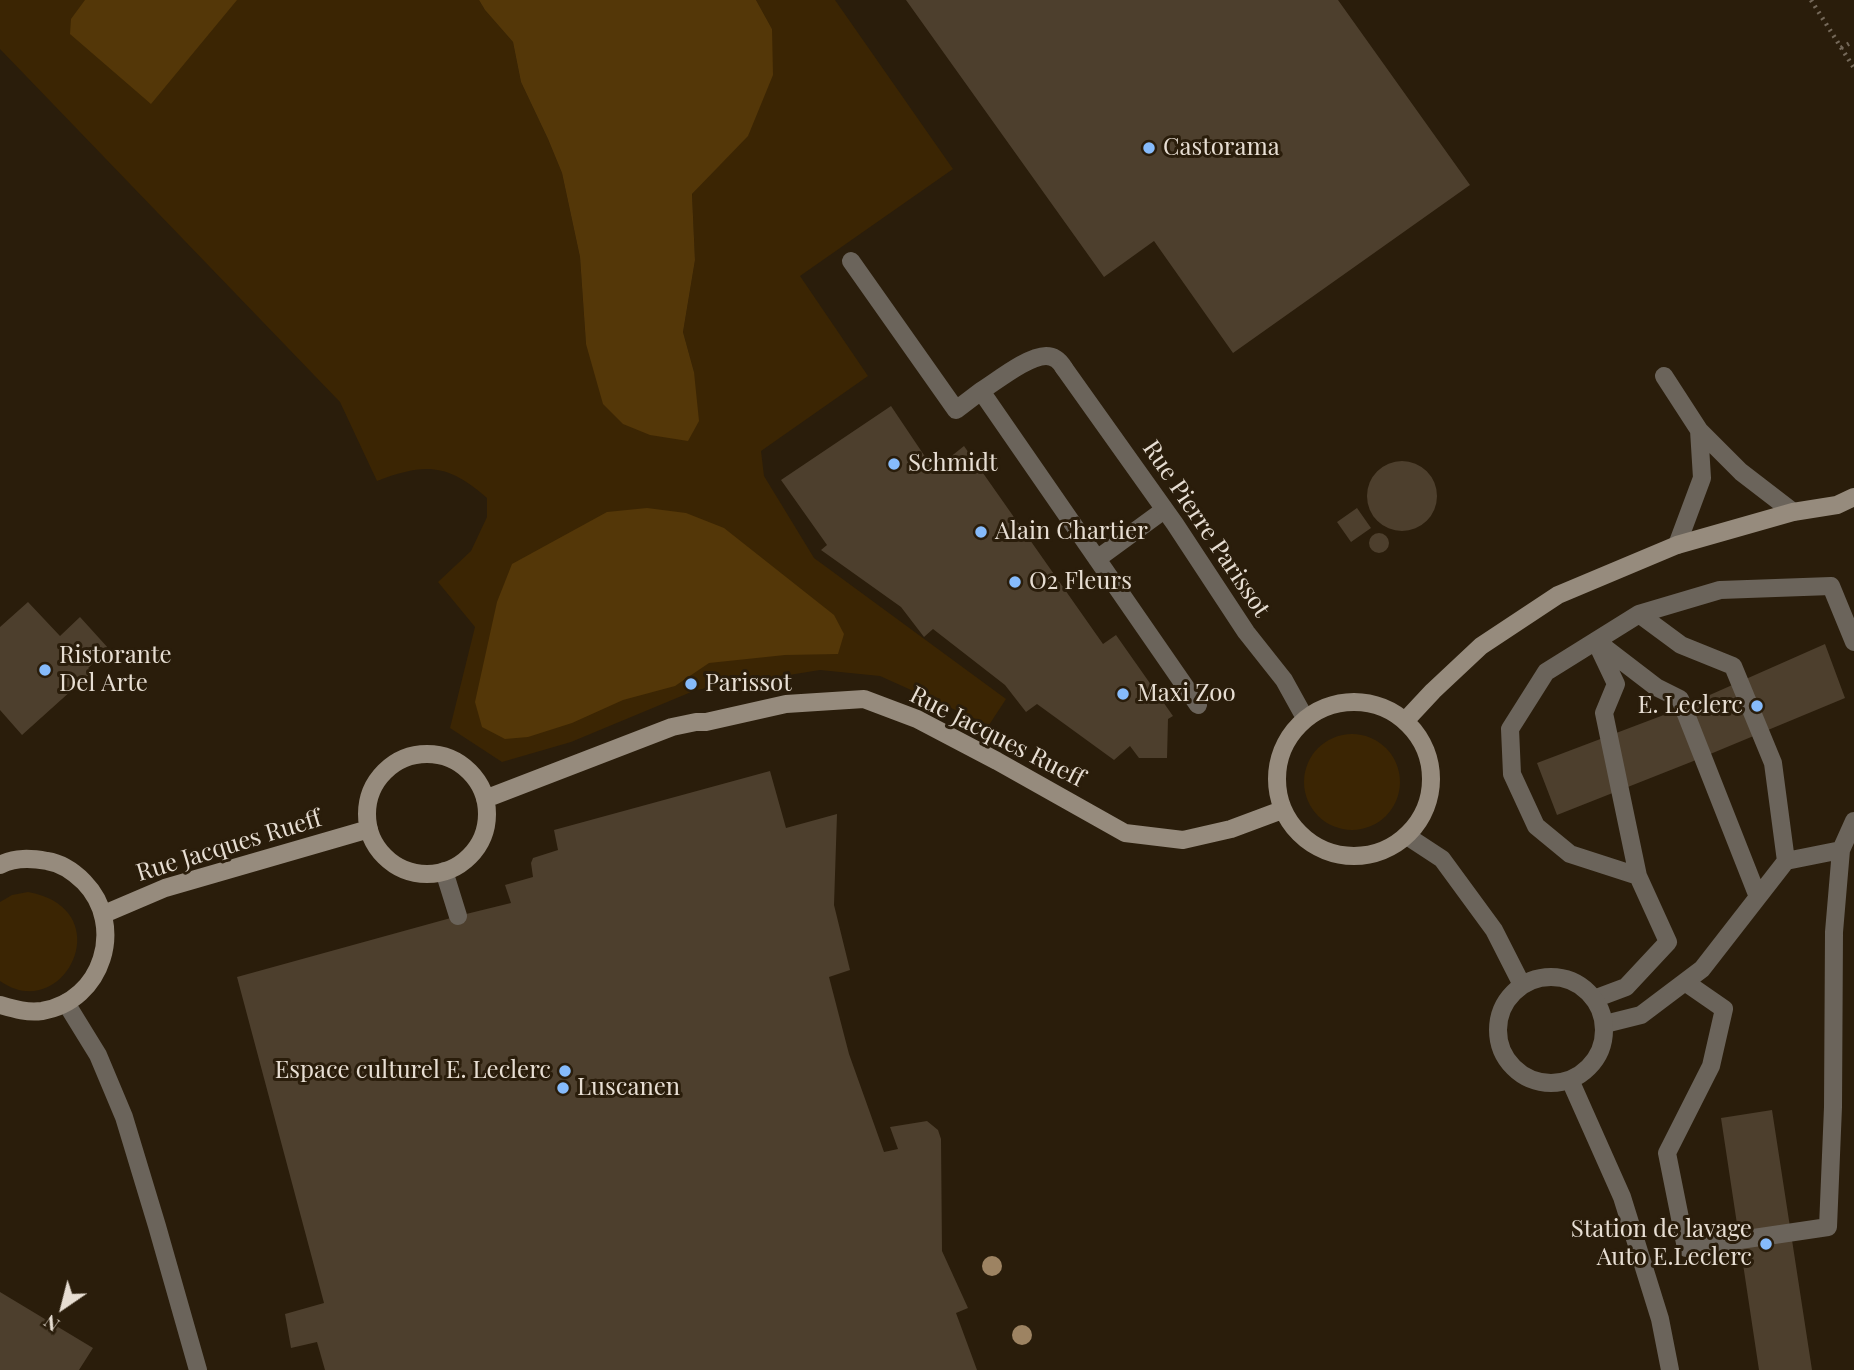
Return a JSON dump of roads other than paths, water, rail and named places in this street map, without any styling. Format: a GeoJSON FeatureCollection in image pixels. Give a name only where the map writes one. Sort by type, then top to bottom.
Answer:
{"type":"FeatureCollection","features":[{"type":"Feature","properties":{"kind":"street"},"geometry":{"type":"LineString","coordinates":[[851,261],[956,410],[981,391],[1198,705]]}},
{"type":"Feature","properties":{"kind":"street","name":"Rue Pierre Parissot"},"geometry":{"type":"LineString","coordinates":[[981,391],[1031,360],[1044,356],[1053,357],[1060,362],[1246,632],[1284,680],[1305,718]]}},
{"type":"Feature","properties":{"kind":"street"},"geometry":{"type":"LineString","coordinates":[[1664,376],[1699,430],[1741,472],[1793,512]]}},
{"type":"Feature","properties":{"kind":"street"},"geometry":{"type":"LineString","coordinates":[[1677,545],[1702,478],[1699,430]]}},
{"type":"Feature","properties":{"kind":"street"},"geometry":{"type":"LineString","coordinates":[[1405,721],[1481,646],[1558,595],[1677,545],[1793,512],[1846,508],[1854,497]]}},
{"type":"Feature","properties":{"kind":"street"},"geometry":{"type":"LineString","coordinates":[[1097,559],[1164,510]]}},
{"type":"Feature","properties":{"kind":"street"},"geometry":{"type":"LineString","coordinates":[[1639,876],[1570,854],[1536,826],[1512,774],[1510,729],[1546,672],[1639,614],[1720,590],[1831,586],[1854,642]]}},
{"type":"Feature","properties":{"kind":"street"},"geometry":{"type":"LineString","coordinates":[[1639,614],[1681,645],[1733,667],[1773,763],[1786,862]]}},
{"type":"Feature","properties":{"kind":"street"},"geometry":{"type":"LineString","coordinates":[[1594,999],[1626,987],[1668,942],[1639,876],[1604,713],[1616,684],[1596,641]]}},
{"type":"Feature","properties":{"kind":"street"},"geometry":{"type":"LineString","coordinates":[[1596,641],[1656,687],[1680,699],[1758,897]]}},
{"type":"Feature","properties":{"kind":"street","name":"Rue Jacques Rueff"},"geometry":{"type":"LineString","coordinates":[[485,799],[672,727],[786,705],[864,699],[917,719],[1125,833],[1183,840],[1231,829],[1282,810]]}},
{"type":"Feature","properties":{"kind":"street"},"geometry":{"type":"LineString","coordinates":[[1355,701],[1382,707],[1405,721],[1421,741],[1430,765],[1431,790],[1423,815],[1407,836],[1387,850],[1363,857],[1338,856],[1315,847],[1296,831],[1282,810],[1276,786],[1278,761],[1288,737],[1305,718],[1329,705],[1355,701]]}},
{"type":"Feature","properties":{"kind":"street"},"geometry":{"type":"LineString","coordinates":[[430,754],[449,758],[465,767],[478,782],[485,799],[487,817],[484,835],[474,851],[461,864],[444,871],[425,874],[407,870],[390,861],[377,847],[369,830],[367,811],[371,792],[380,776],[395,763],[411,756],[430,754]]}},
{"type":"Feature","properties":{"kind":"street"},"geometry":{"type":"LineString","coordinates":[[1685,982],[1724,1009],[1710,1066],[1667,1153],[1686,1248],[1828,1227],[1833,1107],[1835,932],[1842,850],[1854,821]]}},
{"type":"Feature","properties":{"kind":"street","name":"Rue Jacques Rueff"},"geometry":{"type":"LineString","coordinates":[[104,914],[165,888],[369,830]]}},
{"type":"Feature","properties":{"kind":"street"},"geometry":{"type":"LineString","coordinates":[[1407,836],[1442,859],[1494,930],[1522,985]]}},
{"type":"Feature","properties":{"kind":"street"},"geometry":{"type":"LineString","coordinates":[[1605,1024],[1640,1015],[1702,969],[1786,862],[1842,850]]}},
{"type":"Feature","properties":{"kind":"street"},"geometry":{"type":"LineString","coordinates":[[0,865],[30,858],[54,862],[76,874],[93,891],[104,914],[106,940],[101,965],[86,987],[66,1003],[43,1011],[19,1011],[0,1005]]}},
{"type":"Feature","properties":{"kind":"street"},"geometry":{"type":"LineString","coordinates":[[444,871],[458,916]]}},
{"type":"Feature","properties":{"kind":"street"},"geometry":{"type":"LineString","coordinates":[[1553,977],[1569,980],[1583,988],[1594,999],[1605,1024],[1604,1042],[1597,1058],[1586,1072],[1555,1084],[1531,1079],[1511,1066],[1502,1052],[1498,1038],[1499,1022],[1511,995],[1522,985],[1553,977]]}},
{"type":"Feature","properties":{"kind":"street"},"geometry":{"type":"LineString","coordinates":[[66,1003],[98,1055],[124,1117],[198,1370]]}},
{"type":"Feature","properties":{"kind":"street"},"geometry":{"type":"LineString","coordinates":[[1570,1080],[1622,1197],[1660,1319],[1670,1370]]}},
{"type":"Feature","properties":{"kind":"place","name":"Castorama"},"geometry":{"type":"Point","coordinates":[1149,148]}},
{"type":"Feature","properties":{"kind":"place","name":"Schmidt"},"geometry":{"type":"Point","coordinates":[894,464]}},
{"type":"Feature","properties":{"kind":"place","name":"Alain Chartier"},"geometry":{"type":"Point","coordinates":[981,532]}},
{"type":"Feature","properties":{"kind":"place","name":"O2 Fleurs"},"geometry":{"type":"Point","coordinates":[1015,582]}},
{"type":"Feature","properties":{"kind":"place","name":"Ristorante Del Arte"},"geometry":{"type":"Point","coordinates":[45,670]}},
{"type":"Feature","properties":{"kind":"place","name":"Parissot"},"geometry":{"type":"Point","coordinates":[691,684]}},
{"type":"Feature","properties":{"kind":"place","name":"Maxi Zoo"},"geometry":{"type":"Point","coordinates":[1123,694]}},
{"type":"Feature","properties":{"kind":"place","name":"E. Leclerc"},"geometry":{"type":"Point","coordinates":[1757,706]}},
{"type":"Feature","properties":{"kind":"place","name":"Espace culturel E. Leclerc"},"geometry":{"type":"Point","coordinates":[565,1071]}},
{"type":"Feature","properties":{"kind":"place","name":"Luscanen"},"geometry":{"type":"Point","coordinates":[563,1088]}},
{"type":"Feature","properties":{"kind":"place","name":"Station de lavage Auto E.Leclerc"},"geometry":{"type":"Point","coordinates":[1766,1244]}}]}
